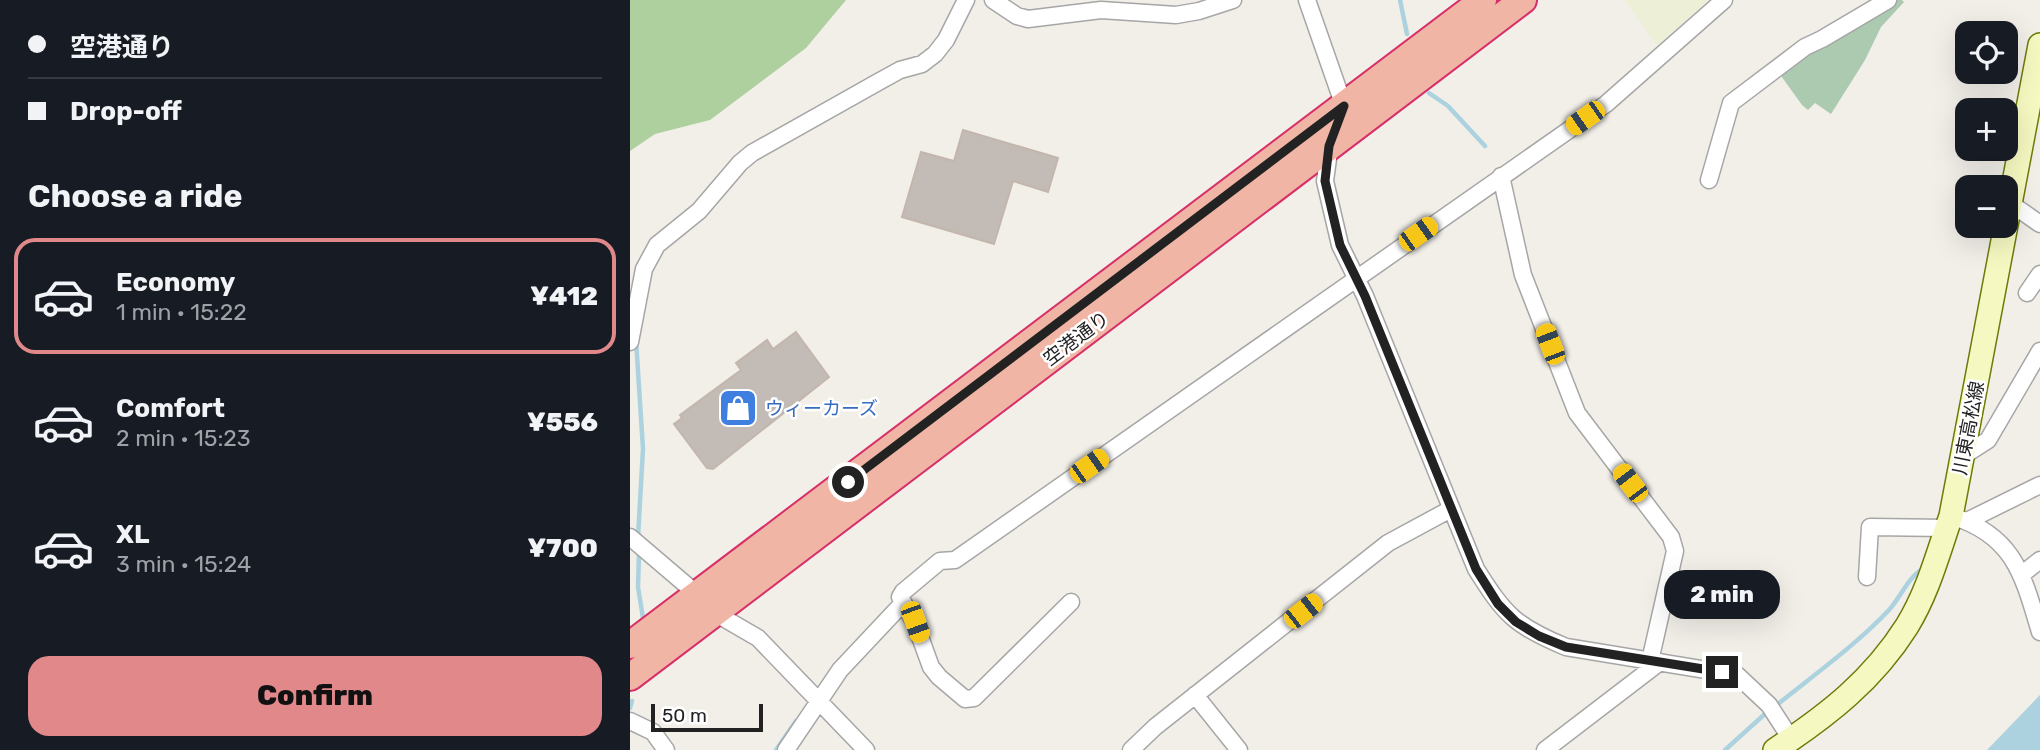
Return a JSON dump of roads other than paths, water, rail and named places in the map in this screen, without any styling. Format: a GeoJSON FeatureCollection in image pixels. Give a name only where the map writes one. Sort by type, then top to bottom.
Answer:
{"type":"FeatureCollection","features":[{"type":"Feature","properties":{"kind":"highway","name":"空港通り"},"geometry":{"type":"LineString","coordinates":[[630,677],[707,604],[1483,0]]}},
{"type":"Feature","properties":{"kind":"highway","name":"空港通り"},"geometry":{"type":"LineString","coordinates":[[630,645],[707,604],[1523,0]]}},
{"type":"Feature","properties":{"kind":"main road","name":"川東高松線"},"geometry":{"type":"LineString","coordinates":[[2015,175],[2040,45]]}},
{"type":"Feature","properties":{"kind":"main road","name":"川東高松線"},"geometry":{"type":"LineString","coordinates":[[1783,745],[1843,702],[1886,654],[1908,624],[1955,522],[1963,456],[2003,238]]}},
{"type":"Feature","properties":{"kind":"street"},"geometry":{"type":"LineString","coordinates":[[630,342],[645,269],[657,244],[699,211],[740,163],[752,153],[880,81],[922,64],[946,40],[966,0]]}},
{"type":"Feature","properties":{"kind":"street"},"geometry":{"type":"LineString","coordinates":[[993,0],[1017,16],[1028,19],[1101,10],[1177,15],[1233,0]]}},
{"type":"Feature","properties":{"kind":"street"},"geometry":{"type":"LineString","coordinates":[[1307,0],[1344,106],[1329,146],[1325,181],[1340,245],[1356,277],[1476,569],[1498,604],[1516,622],[1539,636],[1566,647],[1737,675],[1769,705],[1783,745]]}},
{"type":"Feature","properties":{"kind":"street"},"geometry":{"type":"LineString","coordinates":[[1071,602],[974,698],[965,699],[931,667],[915,622],[900,597],[940,561],[955,560],[1606,104],[1724,0]]}},
{"type":"Feature","properties":{"kind":"street"},"geometry":{"type":"LineString","coordinates":[[1709,180],[1731,103],[1805,47],[1888,0]]}},
{"type":"Feature","properties":{"kind":"street"},"geometry":{"type":"LineString","coordinates":[[1501,176],[1523,275],[1577,413],[1671,537],[1675,551],[1655,661],[1552,748]]}},
{"type":"Feature","properties":{"kind":"street"},"geometry":{"type":"LineString","coordinates":[[2018,208],[2040,223]]}},
{"type":"Feature","properties":{"kind":"street"},"geometry":{"type":"LineString","coordinates":[[2027,293],[2040,274]]}},
{"type":"Feature","properties":{"kind":"street"},"geometry":{"type":"LineString","coordinates":[[1963,456],[1988,440],[2040,351]]}},
{"type":"Feature","properties":{"kind":"street"},"geometry":{"type":"LineString","coordinates":[[1867,576],[1870,527],[1955,522],[2040,485]]}},
{"type":"Feature","properties":{"kind":"street"},"geometry":{"type":"LineString","coordinates":[[1131,750],[1195,695],[1388,543],[1451,509]]}},
{"type":"Feature","properties":{"kind":"street"},"geometry":{"type":"LineString","coordinates":[[1955,522],[1991,533],[2012,557],[2021,575],[2040,632]]}},
{"type":"Feature","properties":{"kind":"street"},"geometry":{"type":"LineString","coordinates":[[630,537],[707,604],[758,638],[866,750]]}},
{"type":"Feature","properties":{"kind":"street"},"geometry":{"type":"LineString","coordinates":[[2021,575],[2040,560]]}},
{"type":"Feature","properties":{"kind":"street"},"geometry":{"type":"LineString","coordinates":[[786,750],[840,670],[904,603]]}},
{"type":"Feature","properties":{"kind":"street"},"geometry":{"type":"LineString","coordinates":[[1195,695],[1239,750]]}},
{"type":"Feature","properties":{"kind":"street"},"geometry":{"type":"LineString","coordinates":[[630,721],[653,732],[666,750]]}},
{"type":"Feature","properties":{"kind":"water"},"geometry":{"type":"Polygon","coordinates":[[[2040,695],[2040,750],[1987,750],[2040,695]]]}},
{"type":"Feature","properties":{"kind":"waterway"},"geometry":{"type":"LineString","coordinates":[[1400,0],[1407,34]]}},
{"type":"Feature","properties":{"kind":"waterway"},"geometry":{"type":"LineString","coordinates":[[1429,93],[1448,106],[1485,146]]}},
{"type":"Feature","properties":{"kind":"waterway"},"geometry":{"type":"LineString","coordinates":[[636,340],[643,449],[638,537]]}},
{"type":"Feature","properties":{"kind":"waterway"},"geometry":{"type":"LineString","coordinates":[[639,553],[638,587],[643,618]]}},
{"type":"Feature","properties":{"kind":"waterway"},"geometry":{"type":"LineString","coordinates":[[1778,704],[1876,623],[1913,577],[1923,569]]}},
{"type":"Feature","properties":{"kind":"waterway"},"geometry":{"type":"LineString","coordinates":[[630,708],[632,701]]}},
{"type":"Feature","properties":{"kind":"waterway"},"geometry":{"type":"LineString","coordinates":[[1725,750],[1766,713]]}},
{"type":"Feature","properties":{"kind":"waterway"},"geometry":{"type":"LineString","coordinates":[[776,750],[796,721]]}},
{"type":"Feature","properties":{"kind":"place","name":"ウィーカーズ"},"geometry":{"type":"Point","coordinates":[738,408]}}]}
